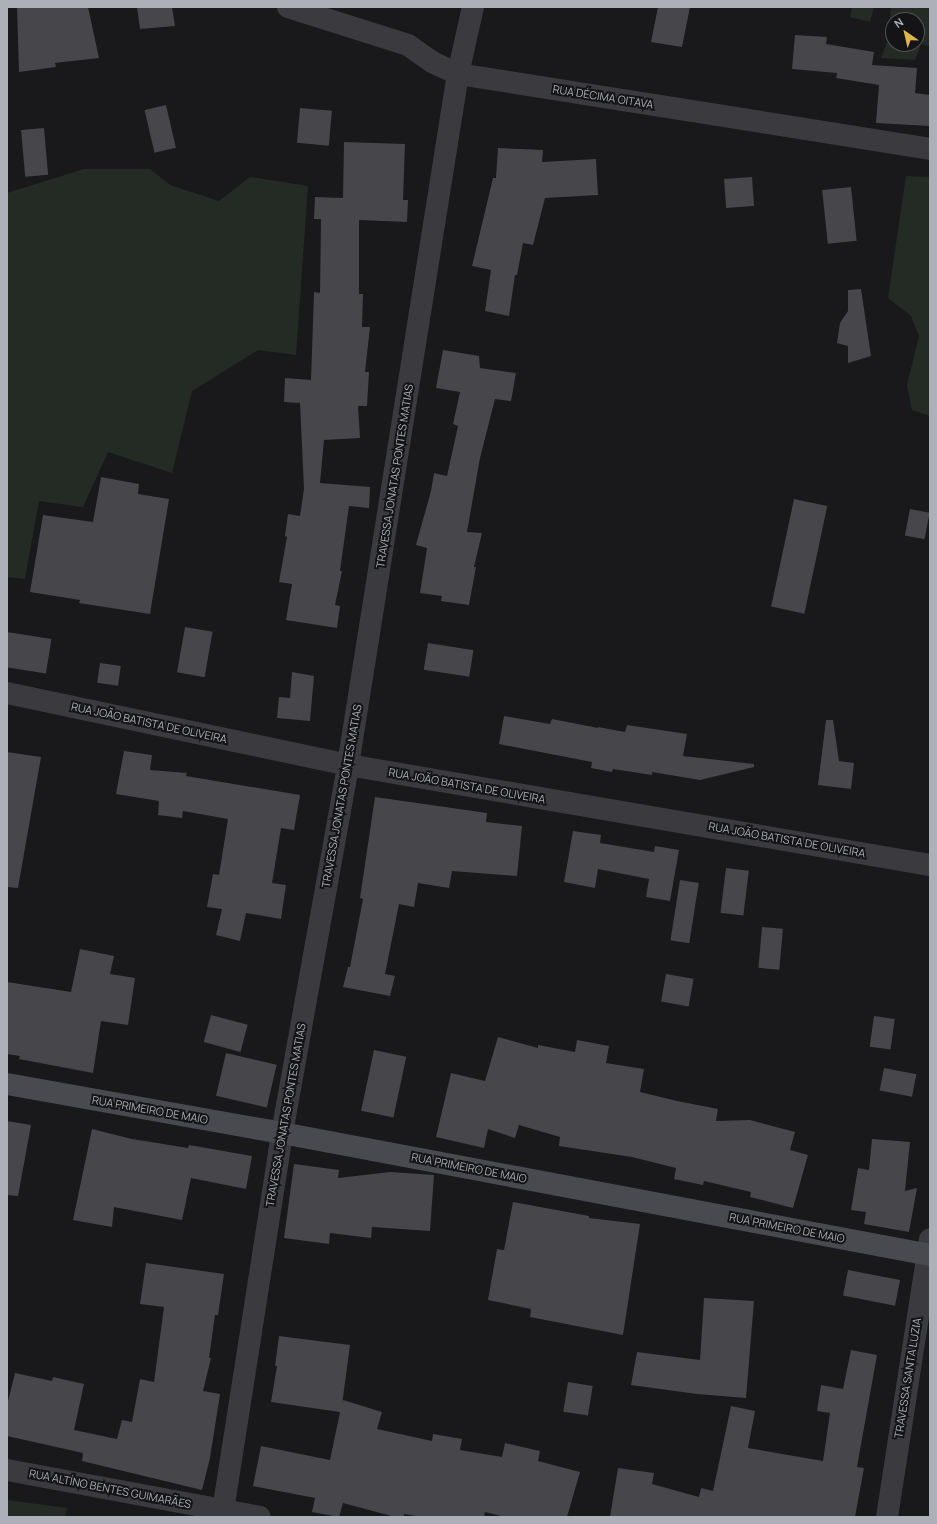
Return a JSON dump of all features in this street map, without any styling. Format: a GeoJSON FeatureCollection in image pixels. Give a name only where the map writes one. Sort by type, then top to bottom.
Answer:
{"type":"FeatureCollection","features":[{"type":"Feature","properties":{"kind":"street","name":"RUA DÉCIMA OITAVA"},"geometry":{"type":"LineString","coordinates":[[288,7],[408,45],[432,62],[458,74],[930,149]]}},
{"type":"Feature","properties":{"kind":"street"},"geometry":{"type":"LineString","coordinates":[[458,74],[473,7]]}},
{"type":"Feature","properties":{"kind":"street","name":"TRAVESSA JONATAS PONTES MATIAS"},"geometry":{"type":"LineString","coordinates":[[223,1514],[282,1133],[348,765],[458,74]]}},
{"type":"Feature","properties":{"kind":"street","name":"RUA JOÃO BATISTA DE OLIVEIRA"},"geometry":{"type":"LineString","coordinates":[[7,693],[348,765],[930,864]]}},
{"type":"Feature","properties":{"kind":"street","name":"RUA PRIMEIRO DE MAIO"},"geometry":{"type":"LineString","coordinates":[[7,1084],[929,1249]]}},
{"type":"Feature","properties":{"kind":"street","name":"TRAVESSA SANTA LUZIA"},"geometry":{"type":"LineString","coordinates":[[887,1517],[929,1249]]}},
{"type":"Feature","properties":{"kind":"street","name":"RUA ALTÍNO BENTES GUIMARÃES"},"geometry":{"type":"LineString","coordinates":[[7,1470],[223,1514],[260,1517]]}},
{"type":"Feature","properties":{"kind":"shaded area"},"geometry":{"type":"Polygon","coordinates":[[[852,7],[874,7],[870,22],[850,17],[852,7]]]}},
{"type":"Feature","properties":{"kind":"shaded area"},"geometry":{"type":"Polygon","coordinates":[[[891,7],[930,7],[930,46],[925,45],[925,12],[891,12],[891,7]]]}},
{"type":"Feature","properties":{"kind":"shaded area"},"geometry":{"type":"Polygon","coordinates":[[[885,48],[885,52],[918,52],[915,60],[881,58],[885,48]]]}},
{"type":"Feature","properties":{"kind":"shaded area"},"geometry":{"type":"Polygon","coordinates":[[[84,169],[150,169],[170,185],[219,201],[250,177],[308,186],[296,355],[258,350],[192,391],[172,473],[108,452],[83,507],[39,501],[25,579],[7,577],[7,193],[84,169]]]}},
{"type":"Feature","properties":{"kind":"shaded area"},"geometry":{"type":"Polygon","coordinates":[[[906,176],[930,177],[930,416],[912,410],[907,385],[919,336],[911,316],[888,298],[906,176]]]}},
{"type":"Feature","properties":{"kind":"shaded area"},"geometry":{"type":"Polygon","coordinates":[[[7,1500],[67,1508],[65,1517],[7,1517],[7,1500]]]}},
{"type":"Feature","properties":{"kind":"building"},"geometry":{"type":"Polygon","coordinates":[[[17,7],[88,7],[99,58],[55,63],[56,67],[19,72],[17,7]]]}},
{"type":"Feature","properties":{"kind":"building"},"geometry":{"type":"Polygon","coordinates":[[[137,7],[172,7],[175,26],[140,29],[137,7]]]}},
{"type":"Feature","properties":{"kind":"building"},"geometry":{"type":"Polygon","coordinates":[[[658,7],[690,7],[682,47],[651,42],[658,7]]]}},
{"type":"Feature","properties":{"kind":"building"},"geometry":{"type":"Polygon","coordinates":[[[795,35],[827,37],[826,44],[874,52],[872,65],[917,68],[915,93],[930,95],[930,126],[876,123],[879,85],[836,78],[837,73],[792,69],[795,35]]]}},
{"type":"Feature","properties":{"kind":"building"},"geometry":{"type":"Polygon","coordinates":[[[166,105],[176,148],[154,153],[145,110],[166,105]]]}},
{"type":"Feature","properties":{"kind":"building"},"geometry":{"type":"Polygon","coordinates":[[[300,108],[332,111],[329,146],[297,143],[300,108]]]}},
{"type":"Feature","properties":{"kind":"building"},"geometry":{"type":"Polygon","coordinates":[[[44,128],[48,175],[25,177],[21,130],[44,128]]]}},
{"type":"Feature","properties":{"kind":"building"},"geometry":{"type":"Polygon","coordinates":[[[344,142],[405,144],[403,200],[408,200],[407,222],[359,220],[359,294],[363,294],[362,327],[370,327],[365,372],[369,372],[367,406],[358,406],[360,438],[324,440],[320,483],[370,487],[369,508],[349,506],[340,571],[342,571],[335,605],[340,606],[337,628],[286,620],[292,584],[279,582],[287,537],[285,536],[288,514],[300,516],[304,489],[300,403],[284,402],[285,378],[311,380],[314,292],[320,293],[321,219],[314,219],[315,197],[343,198],[344,142]]]}},
{"type":"Feature","properties":{"kind":"building"},"geometry":{"type":"Polygon","coordinates":[[[498,148],[543,150],[542,162],[596,159],[598,195],[545,198],[533,245],[523,243],[517,275],[515,275],[509,316],[485,311],[491,270],[472,266],[493,178],[496,178],[498,148]]]}},
{"type":"Feature","properties":{"kind":"building"},"geometry":{"type":"Polygon","coordinates":[[[752,177],[754,206],[726,208],[724,179],[752,177]]]}},
{"type":"Feature","properties":{"kind":"building"},"geometry":{"type":"Polygon","coordinates":[[[851,187],[857,241],[828,244],[822,190],[851,187]]]}},
{"type":"Feature","properties":{"kind":"building"},"geometry":{"type":"Polygon","coordinates":[[[861,289],[871,356],[848,363],[848,346],[837,343],[840,323],[848,311],[848,290],[861,289]]]}},
{"type":"Feature","properties":{"kind":"building"},"geometry":{"type":"Polygon","coordinates":[[[443,350],[479,356],[480,368],[516,373],[511,401],[495,399],[480,458],[467,532],[482,533],[474,567],[476,567],[469,605],[441,601],[442,596],[420,593],[427,548],[416,545],[431,491],[434,473],[447,476],[458,426],[453,424],[460,392],[436,388],[443,350]]]}},
{"type":"Feature","properties":{"kind":"building"},"geometry":{"type":"Polygon","coordinates":[[[101,477],[139,484],[138,494],[169,499],[150,614],[79,603],[80,600],[30,592],[43,515],[93,522],[101,477]]]}},
{"type":"Feature","properties":{"kind":"building"},"geometry":{"type":"Polygon","coordinates":[[[794,499],[827,506],[804,614],[771,607],[794,499]]]}},
{"type":"Feature","properties":{"kind":"building"},"geometry":{"type":"Polygon","coordinates":[[[910,509],[930,513],[924,539],[905,536],[910,509]]]}},
{"type":"Feature","properties":{"kind":"building"},"geometry":{"type":"Polygon","coordinates":[[[185,627],[213,632],[205,677],[177,672],[185,627]]]}},
{"type":"Feature","properties":{"kind":"building"},"geometry":{"type":"Polygon","coordinates":[[[7,632],[51,639],[46,674],[7,667],[7,632]]]}},
{"type":"Feature","properties":{"kind":"building"},"geometry":{"type":"Polygon","coordinates":[[[428,643],[473,650],[469,677],[424,670],[428,643]]]}},
{"type":"Feature","properties":{"kind":"building"},"geometry":{"type":"Polygon","coordinates":[[[100,663],[121,666],[118,686],[97,683],[100,663]]]}},
{"type":"Feature","properties":{"kind":"building"},"geometry":{"type":"Polygon","coordinates":[[[292,672],[314,676],[310,721],[277,718],[279,697],[290,698],[292,672]]]}},
{"type":"Feature","properties":{"kind":"building"},"geometry":{"type":"Polygon","coordinates":[[[504,716],[550,724],[552,719],[625,732],[627,725],[687,734],[683,756],[754,764],[754,767],[700,780],[652,772],[652,775],[613,769],[612,772],[591,768],[592,762],[499,744],[504,716]]]}},
{"type":"Feature","properties":{"kind":"building"},"geometry":{"type":"Polygon","coordinates":[[[826,720],[833,720],[839,761],[854,763],[851,789],[818,785],[826,720]]]}},
{"type":"Feature","properties":{"kind":"building"},"geometry":{"type":"Polygon","coordinates":[[[124,751],[152,755],[150,770],[187,773],[186,776],[300,795],[294,830],[281,828],[272,883],[286,885],[281,919],[246,913],[240,941],[216,935],[222,909],[207,907],[213,874],[219,875],[228,819],[183,811],[182,818],[158,815],[159,801],[116,794],[124,751]]]}},
{"type":"Feature","properties":{"kind":"building"},"geometry":{"type":"Polygon","coordinates":[[[7,752],[41,757],[18,888],[7,887],[7,752]]]}},
{"type":"Feature","properties":{"kind":"building"},"geometry":{"type":"Polygon","coordinates":[[[375,797],[487,813],[486,822],[522,826],[517,876],[452,871],[449,888],[418,883],[414,907],[399,904],[385,974],[395,976],[390,996],[343,987],[348,967],[350,967],[363,899],[360,898],[375,797]]]}},
{"type":"Feature","properties":{"kind":"building"},"geometry":{"type":"Polygon","coordinates":[[[573,831],[601,835],[600,843],[654,852],[655,846],[679,850],[670,901],[646,897],[649,879],[598,869],[595,888],[564,882],[573,831]]]}},
{"type":"Feature","properties":{"kind":"building"},"geometry":{"type":"Polygon","coordinates":[[[726,868],[749,871],[743,915],[721,913],[726,868]]]}},
{"type":"Feature","properties":{"kind":"building"},"geometry":{"type":"Polygon","coordinates":[[[680,880],[699,883],[689,943],[670,940],[680,880]]]}},
{"type":"Feature","properties":{"kind":"building"},"geometry":{"type":"Polygon","coordinates":[[[762,927],[783,929],[779,970],[758,968],[762,927]]]}},
{"type":"Feature","properties":{"kind":"building"},"geometry":{"type":"Polygon","coordinates":[[[80,949],[114,956],[110,974],[135,978],[128,1025],[101,1021],[93,1073],[19,1059],[20,1056],[7,1054],[7,982],[71,992],[80,949]]]}},
{"type":"Feature","properties":{"kind":"building"},"geometry":{"type":"Polygon","coordinates":[[[666,974],[694,979],[689,1006],[661,1002],[666,974]]]}},
{"type":"Feature","properties":{"kind":"building"},"geometry":{"type":"Polygon","coordinates":[[[211,1015],[248,1025],[240,1052],[204,1042],[211,1015]]]}},
{"type":"Feature","properties":{"kind":"building"},"geometry":{"type":"Polygon","coordinates":[[[874,1016],[895,1019],[890,1050],[870,1047],[874,1016]]]}},
{"type":"Feature","properties":{"kind":"building"},"geometry":{"type":"Polygon","coordinates":[[[498,1037],[538,1048],[538,1045],[575,1052],[577,1040],[609,1046],[606,1063],[644,1069],[640,1092],[718,1109],[716,1121],[750,1120],[795,1132],[790,1150],[808,1155],[793,1208],[750,1197],[751,1192],[704,1181],[703,1185],[674,1179],[676,1168],[632,1157],[559,1146],[560,1137],[519,1125],[515,1138],[488,1129],[484,1148],[436,1137],[451,1073],[485,1081],[498,1037]]]}},
{"type":"Feature","properties":{"kind":"building"},"geometry":{"type":"Polygon","coordinates":[[[374,1050],[406,1057],[393,1118],[361,1111],[374,1050]]]}},
{"type":"Feature","properties":{"kind":"building"},"geometry":{"type":"Polygon","coordinates":[[[226,1053],[277,1065],[267,1108],[216,1096],[226,1053]]]}},
{"type":"Feature","properties":{"kind":"building"},"geometry":{"type":"Polygon","coordinates":[[[884,1068],[916,1074],[912,1097],[880,1091],[884,1068]]]}},
{"type":"Feature","properties":{"kind":"building"},"geometry":{"type":"Polygon","coordinates":[[[7,1121],[31,1125],[18,1196],[7,1195],[7,1121]]]}},
{"type":"Feature","properties":{"kind":"building"},"geometry":{"type":"Polygon","coordinates":[[[92,1129],[132,1139],[188,1148],[189,1145],[252,1156],[246,1189],[191,1178],[182,1220],[114,1207],[112,1227],[73,1220],[92,1129]]]}},
{"type":"Feature","properties":{"kind":"building"},"geometry":{"type":"Polygon","coordinates":[[[872,1139],[910,1142],[905,1191],[917,1188],[909,1232],[864,1224],[866,1212],[851,1210],[858,1168],[869,1170],[872,1139]]]}},
{"type":"Feature","properties":{"kind":"building"},"geometry":{"type":"Polygon","coordinates":[[[294,1164],[339,1170],[338,1178],[390,1172],[434,1175],[430,1231],[372,1227],[371,1238],[330,1233],[329,1244],[284,1238],[294,1164]]]}},
{"type":"Feature","properties":{"kind":"building"},"geometry":{"type":"Polygon","coordinates":[[[513,1202],[589,1216],[589,1218],[640,1224],[623,1335],[530,1317],[531,1309],[488,1300],[497,1249],[504,1250],[513,1202]]]}},
{"type":"Feature","properties":{"kind":"building"},"geometry":{"type":"Polygon","coordinates":[[[146,1263],[224,1274],[218,1315],[215,1315],[209,1358],[211,1358],[203,1391],[220,1394],[210,1458],[202,1490],[82,1461],[83,1453],[7,1436],[7,1405],[15,1373],[52,1381],[53,1377],[84,1384],[74,1430],[117,1439],[122,1420],[132,1422],[140,1379],[154,1382],[164,1307],[140,1304],[146,1263]]]}},
{"type":"Feature","properties":{"kind":"building"},"geometry":{"type":"Polygon","coordinates":[[[848,1270],[900,1280],[895,1306],[843,1296],[848,1270]]]}},
{"type":"Feature","properties":{"kind":"building"},"geometry":{"type":"Polygon","coordinates":[[[704,1298],[754,1301],[746,1398],[697,1394],[631,1385],[637,1352],[700,1360],[704,1298]]]}},
{"type":"Feature","properties":{"kind":"building"},"geometry":{"type":"Polygon","coordinates":[[[279,1336],[350,1345],[342,1405],[343,1400],[382,1412],[377,1429],[432,1441],[433,1434],[462,1439],[460,1450],[502,1457],[505,1443],[540,1451],[538,1461],[580,1472],[567,1517],[505,1517],[485,1512],[484,1517],[422,1517],[404,1514],[404,1517],[395,1517],[343,1503],[339,1517],[312,1512],[315,1498],[253,1486],[261,1446],[330,1460],[340,1412],[271,1402],[277,1366],[275,1366],[279,1336]]]}},
{"type":"Feature","properties":{"kind":"building"},"geometry":{"type":"Polygon","coordinates":[[[851,1350],[877,1355],[857,1467],[864,1468],[855,1517],[610,1517],[618,1468],[654,1473],[652,1484],[699,1497],[701,1488],[713,1491],[731,1406],[755,1411],[748,1448],[823,1461],[830,1413],[817,1411],[821,1385],[843,1389],[851,1350]]]}},
{"type":"Feature","properties":{"kind":"building"},"geometry":{"type":"Polygon","coordinates":[[[568,1382],[593,1386],[588,1416],[563,1412],[568,1382]]]}}]}
